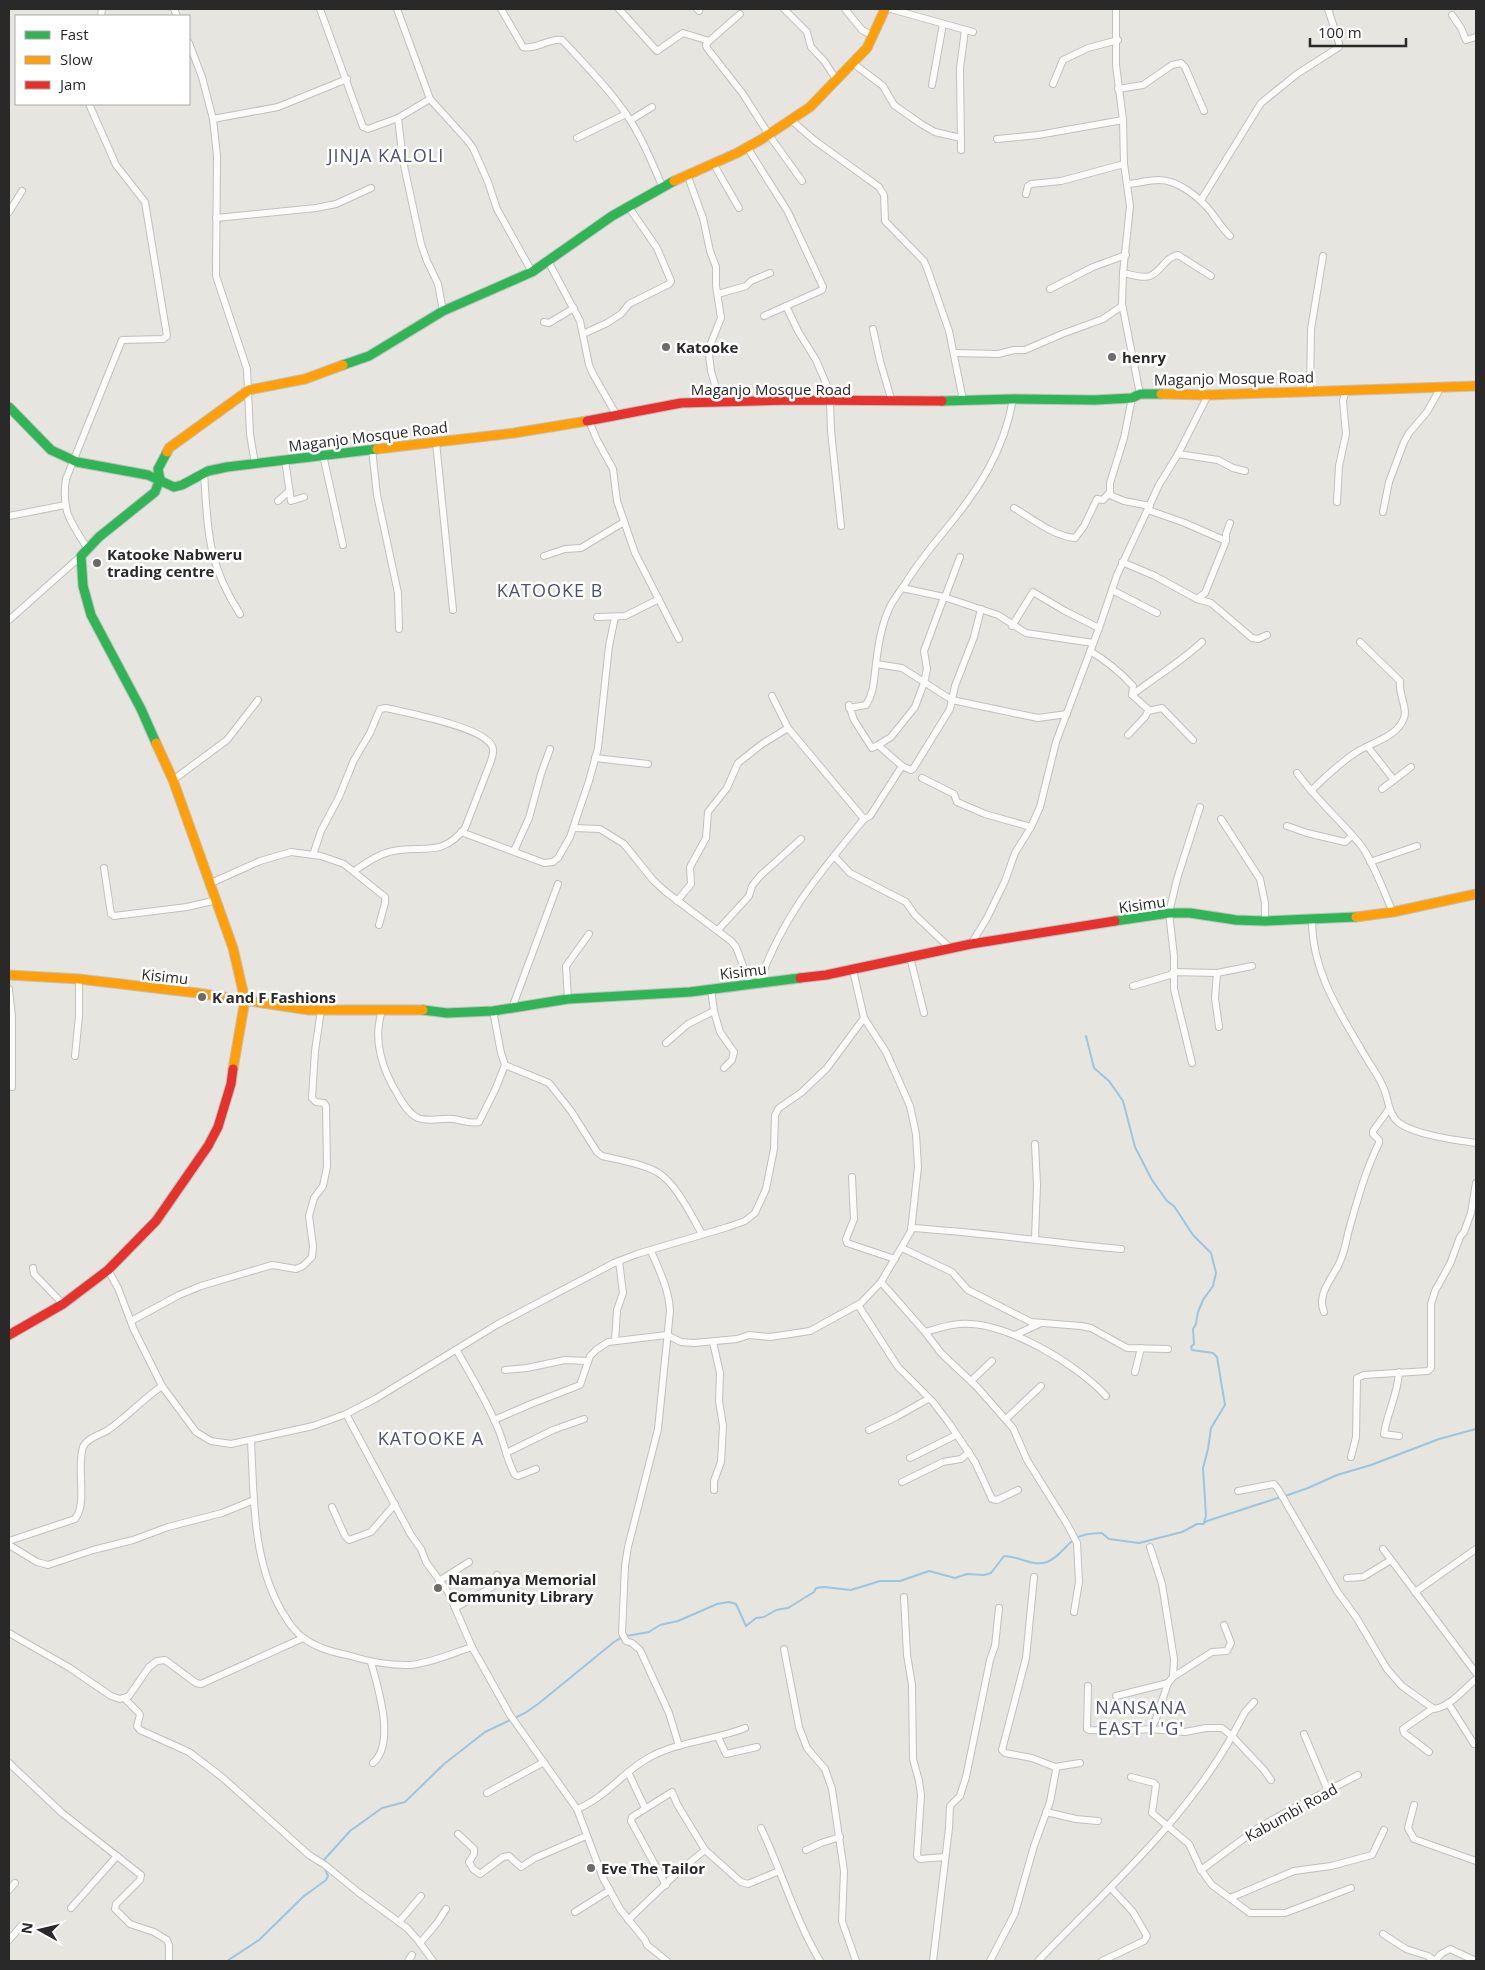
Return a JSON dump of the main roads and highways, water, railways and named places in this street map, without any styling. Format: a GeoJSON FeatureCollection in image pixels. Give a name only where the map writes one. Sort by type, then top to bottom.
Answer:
{"type":"FeatureCollection","features":[{"type":"Feature","properties":{"kind":"waterway"},"geometry":{"type":"LineString","coordinates":[[1086,1036],[1094,1068],[1109,1081],[1123,1101],[1135,1147],[1152,1180],[1167,1201],[1174,1206],[1193,1235],[1211,1253],[1216,1273],[1213,1286],[1203,1300],[1198,1312],[1193,1329],[1194,1344],[1191,1347],[1192,1350],[1213,1353],[1217,1357],[1225,1405],[1211,1428],[1203,1468],[1206,1516],[1204,1522]]}},
{"type":"Feature","properties":{"kind":"waterway"},"geometry":{"type":"LineString","coordinates":[[1285,1496],[1337,1475],[1371,1465],[1439,1439],[1476,1429]]}},
{"type":"Feature","properties":{"kind":"waterway"},"geometry":{"type":"LineString","coordinates":[[626,1636],[649,1632],[660,1625],[678,1621],[717,1604],[729,1602],[736,1604],[746,1626],[756,1618],[764,1617],[776,1610],[788,1608],[814,1592],[816,1588],[851,1590],[880,1581],[900,1581],[929,1571],[955,1578],[967,1574],[984,1575],[991,1573],[1004,1556],[1036,1563],[1047,1562],[1075,1539],[1088,1534],[1102,1533],[1109,1539],[1139,1543],[1182,1532],[1197,1524],[1203,1524],[1207,1521],[1281,1497]]}},
{"type":"Feature","properties":{"kind":"waterway"},"geometry":{"type":"LineString","coordinates":[[323,1861],[350,1831],[382,1808],[405,1802],[444,1764],[485,1732],[525,1713],[538,1704],[622,1637]]}},
{"type":"Feature","properties":{"kind":"waterway"},"geometry":{"type":"LineString","coordinates":[[227,1961],[259,1940],[304,1896],[326,1880],[328,1876],[324,1867]]}},
{"type":"Feature","properties":{"kind":"place","name":"Katooke"},"geometry":{"type":"Point","coordinates":[666,347]}},
{"type":"Feature","properties":{"kind":"place","name":"henry"},"geometry":{"type":"Point","coordinates":[1112,357]}},
{"type":"Feature","properties":{"kind":"place","name":"Katooke Nabweru trading centre"},"geometry":{"type":"Point","coordinates":[97,563]}},
{"type":"Feature","properties":{"kind":"place","name":"K and F Fashions"},"geometry":{"type":"Point","coordinates":[202,997]}},
{"type":"Feature","properties":{"kind":"place","name":"Namanya Memorial Community Library"},"geometry":{"type":"Point","coordinates":[438,1588]}},
{"type":"Feature","properties":{"kind":"place","name":"Eve The Tailor"},"geometry":{"type":"Point","coordinates":[591,1868]}},
{"type":"Feature","properties":{"kind":"district","name":"JINJA KALOLI"},"geometry":{"type":"Point","coordinates":[386,155]}},
{"type":"Feature","properties":{"kind":"district","name":"KATOOKE B"},"geometry":{"type":"Point","coordinates":[550,590]}},
{"type":"Feature","properties":{"kind":"district","name":"KATOOKE A"},"geometry":{"type":"Point","coordinates":[431,1438]}},
{"type":"Feature","properties":{"kind":"district","name":"NANSANA EAST I 'G'"},"geometry":{"type":"Point","coordinates":[1141,1717]}}]}
